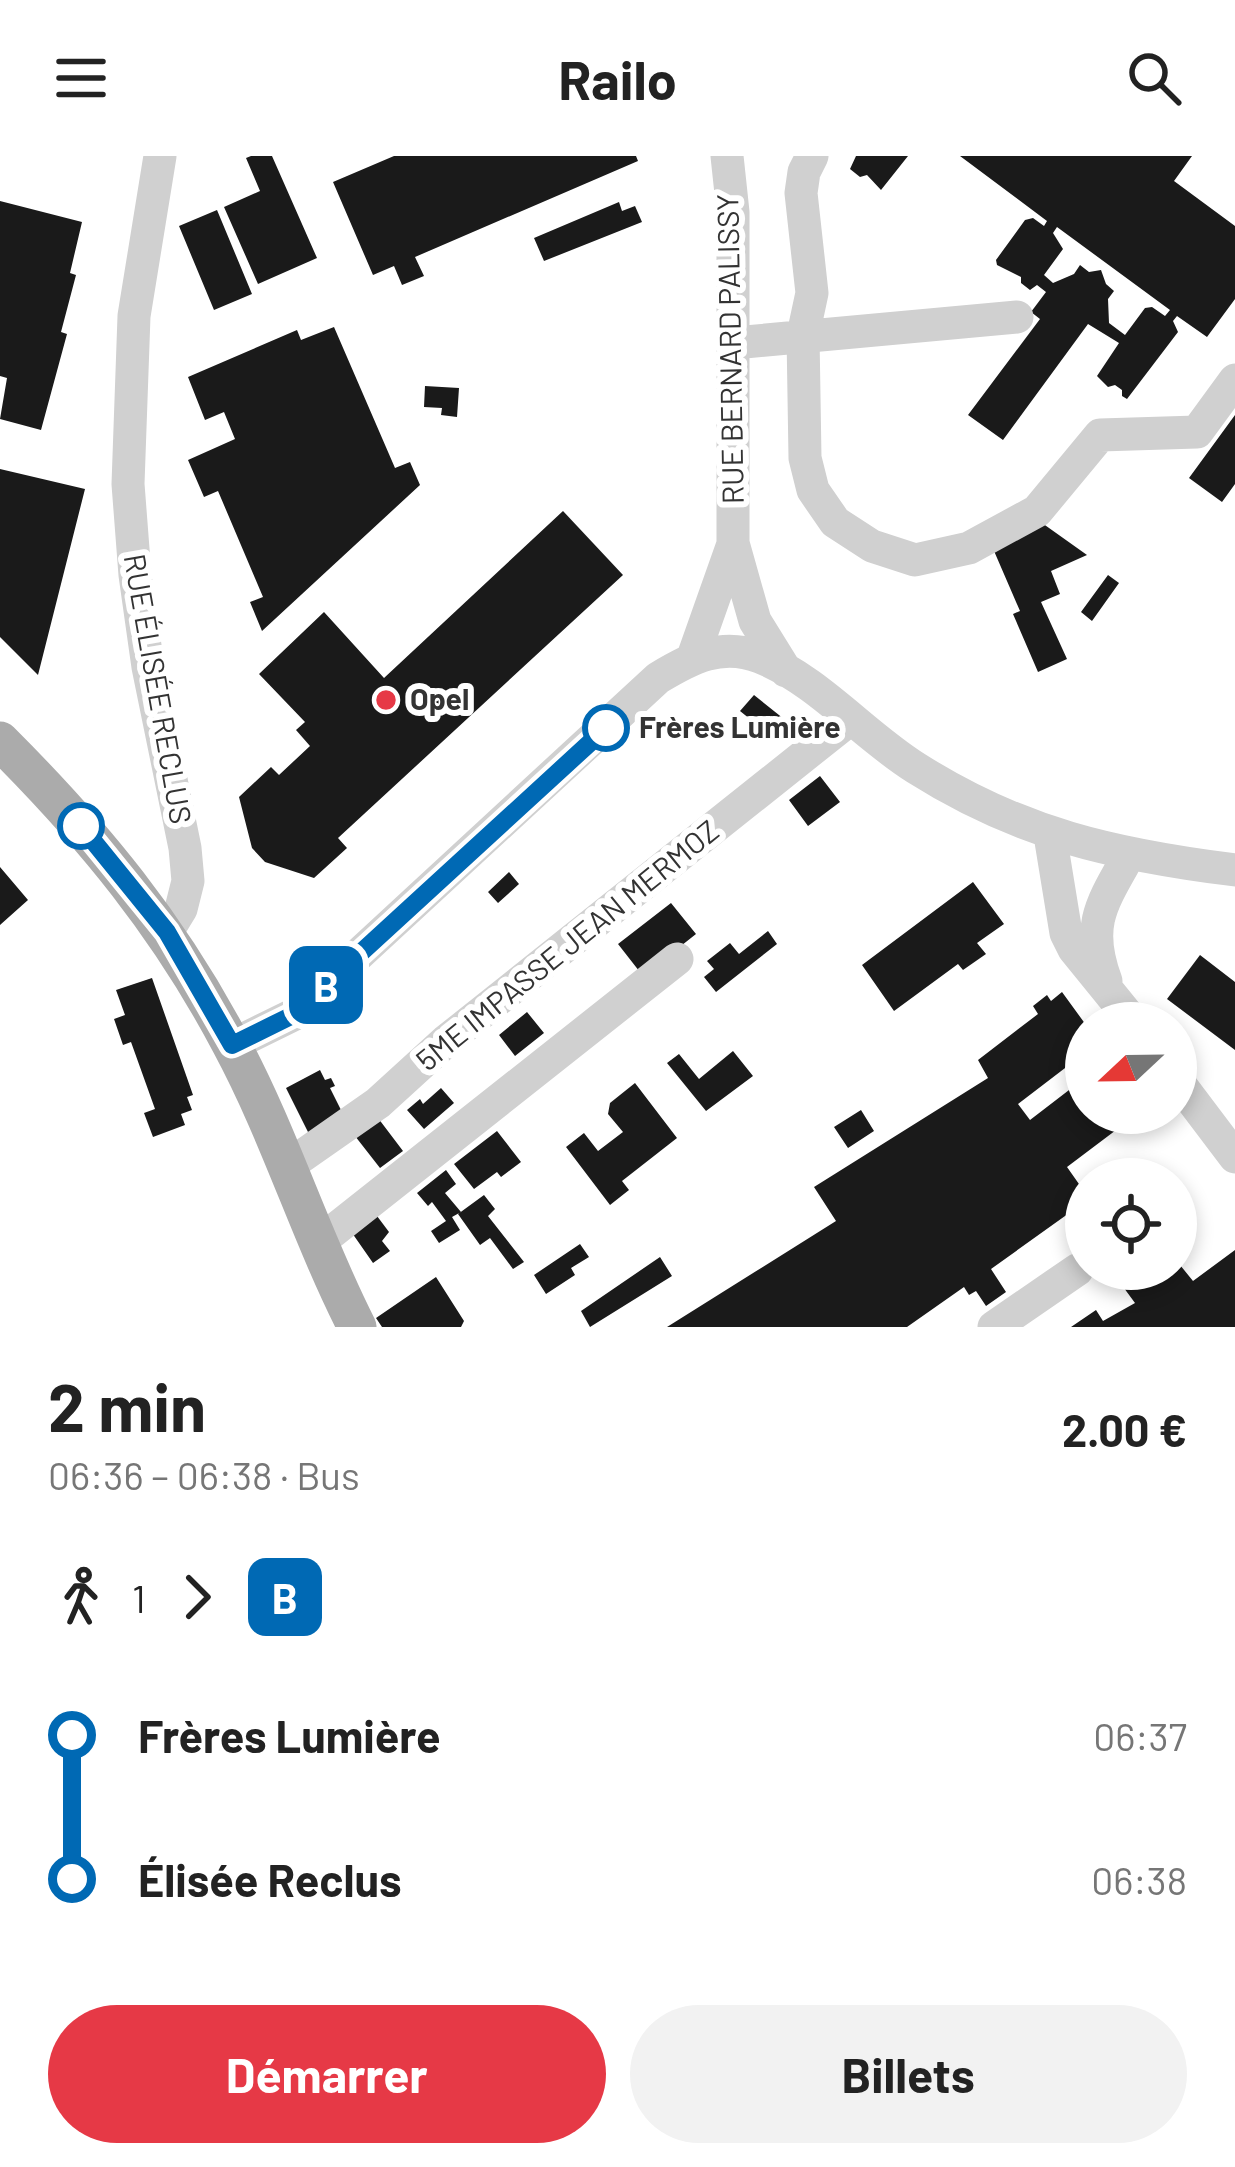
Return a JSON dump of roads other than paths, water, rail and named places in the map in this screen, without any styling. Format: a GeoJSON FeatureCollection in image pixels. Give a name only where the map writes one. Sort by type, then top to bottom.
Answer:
{"type":"FeatureCollection","features":[{"type":"Feature","properties":{"kind":"main road"},"geometry":{"type":"LineString","coordinates":[[0,741],[81,826],[167,932],[232,1045],[357,1327]]}},
{"type":"Feature","properties":{"kind":"street","name":"RUE ÉLISÉE RECLUS"},"geometry":{"type":"LineString","coordinates":[[160,156],[134,316],[128,484],[148,667],[188,881],[181,909],[167,932]]}},
{"type":"Feature","properties":{"kind":"street","name":"RUE BERNARD PALISSY"},"geometry":{"type":"LineString","coordinates":[[727,156],[733,212],[733,543],[755,621],[787,673]]}},
{"type":"Feature","properties":{"kind":"street"},"geometry":{"type":"LineString","coordinates":[[812,156],[800,193],[812,293],[803,335],[805,458],[812,490],[835,522],[872,546],[915,560],[969,548],[1036,511],[1100,435],[1197,432],[1235,380]]}},
{"type":"Feature","properties":{"kind":"street"},"geometry":{"type":"LineString","coordinates":[[734,343],[1017,316]]}},
{"type":"Feature","properties":{"kind":"street","name":"RUE BERNARD PALISSY"},"geometry":{"type":"LineString","coordinates":[[693,657],[733,543]]}},
{"type":"Feature","properties":{"kind":"street"},"geometry":{"type":"LineString","coordinates":[[232,1045],[293,1015],[658,678],[693,657],[726,649],[760,657],[817,691],[916,768],[990,809],[1050,835],[1129,855],[1235,870]]}},
{"type":"Feature","properties":{"kind":"street","name":"5ME IMPASSE JEAN MERMOZ"},"geometry":{"type":"LineString","coordinates":[[285,1168],[378,1103],[446,1041],[849,720]]}},
{"type":"Feature","properties":{"kind":"street"},"geometry":{"type":"LineString","coordinates":[[1050,835],[1066,933],[1117,1002]]}},
{"type":"Feature","properties":{"kind":"street"},"geometry":{"type":"LineString","coordinates":[[1110,994],[1096,955],[1094,929],[1129,855]]}},
{"type":"Feature","properties":{"kind":"street"},"geometry":{"type":"LineString","coordinates":[[318,1244],[677,959]]}},
{"type":"Feature","properties":{"kind":"street"},"geometry":{"type":"LineString","coordinates":[[1197,1107],[1235,1157]]}},
{"type":"Feature","properties":{"kind":"street"},"geometry":{"type":"LineString","coordinates":[[994,1327],[1065,1278]]}},
{"type":"Feature","properties":{"kind":"place","name":"Opel"},"geometry":{"type":"Point","coordinates":[386,700]}},
{"type":"Feature","properties":{"kind":"place","name":"Frères Lumière"},"geometry":{"type":"Point","coordinates":[606,728]}}]}
